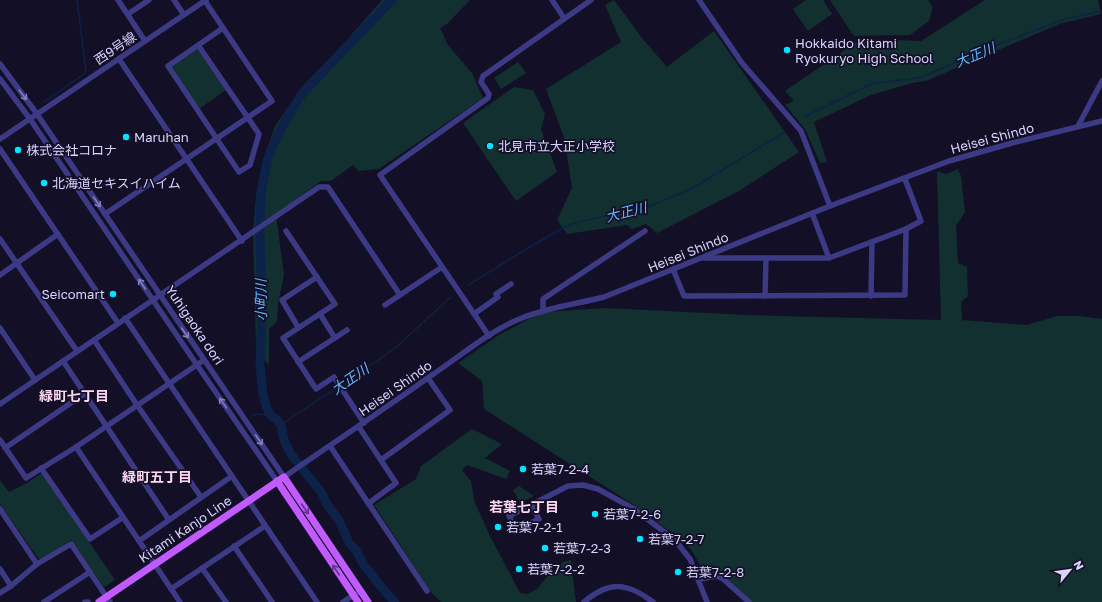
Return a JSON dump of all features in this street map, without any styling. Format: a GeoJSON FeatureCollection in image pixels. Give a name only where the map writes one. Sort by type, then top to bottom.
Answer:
{"type":"FeatureCollection","features":[{"type":"Feature","properties":{"kind":"main road","name":"Kitami Kanjo Line"},"geometry":{"type":"LineString","coordinates":[[99,602],[108,600],[248,500],[284,477]]}},
{"type":"Feature","properties":{"kind":"main road","name":"Yuhigaoka dori"},"geometry":{"type":"LineString","coordinates":[[284,477],[368,602]]}},
{"type":"Feature","properties":{"kind":"main road","name":"Yuhigaoka dori"},"geometry":{"type":"LineString","coordinates":[[277,481],[358,602]]}},
{"type":"Feature","properties":{"kind":"street"},"geometry":{"type":"LineString","coordinates":[[118,0],[146,41]]}},
{"type":"Feature","properties":{"kind":"street"},"geometry":{"type":"LineString","coordinates":[[128,14],[149,0]]}},
{"type":"Feature","properties":{"kind":"street"},"geometry":{"type":"LineString","coordinates":[[174,0],[184,15]]}},
{"type":"Feature","properties":{"kind":"street"},"geometry":{"type":"LineString","coordinates":[[106,214],[272,101],[205,0]]}},
{"type":"Feature","properties":{"kind":"street","name":"西9号線"},"geometry":{"type":"LineString","coordinates":[[0,139],[205,0]]}},
{"type":"Feature","properties":{"kind":"street"},"geometry":{"type":"LineString","coordinates":[[552,0],[564,18]]}},
{"type":"Feature","properties":{"kind":"street"},"geometry":{"type":"LineString","coordinates":[[489,336],[380,175],[488,98],[489,94],[482,82],[483,76],[591,0]]}},
{"type":"Feature","properties":{"kind":"street"},"geometry":{"type":"LineString","coordinates":[[700,0],[742,63],[801,131],[830,206]]}},
{"type":"Feature","properties":{"kind":"street"},"geometry":{"type":"LineString","coordinates":[[198,45],[259,134],[250,165],[239,172],[168,66],[198,45],[223,28]]}},
{"type":"Feature","properties":{"kind":"street"},"geometry":{"type":"LineString","coordinates":[[119,59],[242,241]]}},
{"type":"Feature","properties":{"kind":"street","name":"Yuhigaoka dori"},"geometry":{"type":"LineString","coordinates":[[0,64],[37,114],[106,214],[160,296],[284,477]]}},
{"type":"Feature","properties":{"kind":"street","name":"Yuhigaoka dori"},"geometry":{"type":"LineString","coordinates":[[0,79],[30,119],[277,481]]}},
{"type":"Feature","properties":{"kind":"street"},"geometry":{"type":"LineString","coordinates":[[1078,126],[1102,80]]}},
{"type":"Feature","properties":{"kind":"street","name":"Heisei Shindo"},"geometry":{"type":"LineString","coordinates":[[284,477],[489,336],[520,318],[543,310],[604,297],[812,213],[949,161],[1012,143],[1102,121]]}},
{"type":"Feature","properties":{"kind":"street"},"geometry":{"type":"LineString","coordinates":[[0,149],[118,323]]}},
{"type":"Feature","properties":{"kind":"street"},"geometry":{"type":"LineString","coordinates":[[702,258],[829,258],[906,229],[921,221],[905,178]]}},
{"type":"Feature","properties":{"kind":"street"},"geometry":{"type":"LineString","coordinates":[[0,404],[125,318],[242,241],[319,187],[328,187],[400,295]]}},
{"type":"Feature","properties":{"kind":"street"},"geometry":{"type":"LineString","coordinates":[[812,213],[829,258]]}},
{"type":"Feature","properties":{"kind":"street"},"geometry":{"type":"LineString","coordinates":[[673,269],[684,296],[905,295],[906,229]]}},
{"type":"Feature","properties":{"kind":"street"},"geometry":{"type":"LineString","coordinates":[[286,231],[335,304],[283,338],[316,389],[334,377],[364,423]]}},
{"type":"Feature","properties":{"kind":"street"},"geometry":{"type":"LineString","coordinates":[[543,310],[543,299],[645,231]]}},
{"type":"Feature","properties":{"kind":"street"},"geometry":{"type":"LineString","coordinates":[[0,275],[58,234]]}},
{"type":"Feature","properties":{"kind":"street"},"geometry":{"type":"LineString","coordinates":[[0,239],[77,351]]}},
{"type":"Feature","properties":{"kind":"street"},"geometry":{"type":"LineString","coordinates":[[871,296],[872,242]]}},
{"type":"Feature","properties":{"kind":"street"},"geometry":{"type":"LineString","coordinates":[[765,296],[766,259]]}},
{"type":"Feature","properties":{"kind":"street"},"geometry":{"type":"LineString","coordinates":[[385,305],[442,267]]}},
{"type":"Feature","properties":{"kind":"street"},"geometry":{"type":"LineString","coordinates":[[298,327],[282,300],[317,277]]}},
{"type":"Feature","properties":{"kind":"street"},"geometry":{"type":"LineString","coordinates":[[474,314],[498,297],[496,294],[511,284]]}},
{"type":"Feature","properties":{"kind":"street"},"geometry":{"type":"LineString","coordinates":[[320,314],[335,338]]}},
{"type":"Feature","properties":{"kind":"street"},"geometry":{"type":"LineString","coordinates":[[125,318],[317,602]]}},
{"type":"Feature","properties":{"kind":"street"},"geometry":{"type":"LineString","coordinates":[[0,328],[35,380]]}},
{"type":"Feature","properties":{"kind":"street"},"geometry":{"type":"LineString","coordinates":[[298,362],[347,330]]}},
{"type":"Feature","properties":{"kind":"street"},"geometry":{"type":"LineString","coordinates":[[94,340],[201,497]]}},
{"type":"Feature","properties":{"kind":"street"},"geometry":{"type":"LineString","coordinates":[[0,440],[26,478],[76,447],[204,360]]}},
{"type":"Feature","properties":{"kind":"street"},"geometry":{"type":"LineString","coordinates":[[63,361],[169,520]]}},
{"type":"Feature","properties":{"kind":"street"},"geometry":{"type":"LineString","coordinates":[[381,460],[450,410],[428,378]]}},
{"type":"Feature","properties":{"kind":"street"},"geometry":{"type":"LineString","coordinates":[[5,448],[84,394]]}},
{"type":"Feature","properties":{"kind":"street"},"geometry":{"type":"LineString","coordinates":[[359,426],[396,483],[369,503]]}},
{"type":"Feature","properties":{"kind":"street"},"geometry":{"type":"LineString","coordinates":[[330,446],[427,590]]}},
{"type":"Feature","properties":{"kind":"street"},"geometry":{"type":"LineString","coordinates":[[76,447],[122,518],[180,602]]}},
{"type":"Feature","properties":{"kind":"street"},"geometry":{"type":"LineString","coordinates":[[41,468],[90,539],[122,518]]}},
{"type":"Feature","properties":{"kind":"street"},"geometry":{"type":"LineString","coordinates":[[139,541],[232,476]]}},
{"type":"Feature","properties":{"kind":"street"},"geometry":{"type":"LineString","coordinates":[[531,504],[538,519],[517,530],[509,516],[531,504],[568,486],[583,485],[598,489],[634,509],[675,540],[690,559],[700,580],[707,602]]}},
{"type":"Feature","properties":{"kind":"street"},"geometry":{"type":"LineString","coordinates":[[0,509],[37,564]]}},
{"type":"Feature","properties":{"kind":"street"},"geometry":{"type":"LineString","coordinates":[[171,589],[265,526]]}},
{"type":"Feature","properties":{"kind":"street"},"geometry":{"type":"LineString","coordinates":[[0,593],[12,586],[37,564],[71,544],[108,600]]}},
{"type":"Feature","properties":{"kind":"street"},"geometry":{"type":"LineString","coordinates":[[234,546],[272,602]]}},
{"type":"Feature","properties":{"kind":"street"},"geometry":{"type":"LineString","coordinates":[[202,568],[226,602]]}},
{"type":"Feature","properties":{"kind":"street"},"geometry":{"type":"LineString","coordinates":[[0,569],[12,586]]}},
{"type":"Feature","properties":{"kind":"street"},"geometry":{"type":"LineString","coordinates":[[44,602],[90,572]]}},
{"type":"Feature","properties":{"kind":"street"},"geometry":{"type":"LineString","coordinates":[[700,580],[717,576],[723,579],[749,602]]}},
{"type":"Feature","properties":{"kind":"street"},"geometry":{"type":"LineString","coordinates":[[584,602],[598,592],[618,586],[630,588],[653,602]]}},
{"type":"Feature","properties":{"kind":"street"},"geometry":{"type":"LineString","coordinates":[[344,602],[360,591]]}},
{"type":"Feature","properties":{"kind":"green space"},"geometry":{"type":"Polygon","coordinates":[[[382,0],[470,0],[448,23],[440,28],[448,45],[472,73],[483,98],[379,169],[358,171],[353,165],[331,181],[321,181],[276,215],[284,275],[278,303],[277,321],[269,329],[269,366],[256,347],[253,231],[256,198],[262,164],[275,126],[302,87],[347,40],[382,0]]]}},
{"type":"Feature","properties":{"kind":"green space"},"geometry":{"type":"Polygon","coordinates":[[[614,0],[642,38],[667,67],[714,31],[799,152],[739,191],[657,233],[646,224],[632,229],[627,225],[567,234],[557,220],[572,188],[564,137],[546,89],[621,42],[605,5],[614,0]]]}},
{"type":"Feature","properties":{"kind":"green space"},"geometry":{"type":"Polygon","coordinates":[[[806,0],[823,0],[832,14],[808,31],[793,9],[806,0]]]}},
{"type":"Feature","properties":{"kind":"green space"},"geometry":{"type":"Polygon","coordinates":[[[830,0],[928,0],[933,7],[929,21],[910,35],[854,36],[830,0]]]}},
{"type":"Feature","properties":{"kind":"green space"},"geometry":{"type":"Polygon","coordinates":[[[985,0],[1098,0],[1101,14],[1059,24],[926,81],[912,83],[871,95],[814,122],[827,162],[820,163],[805,129],[785,105],[794,101],[785,91],[861,39],[921,41],[985,0]]]}},
{"type":"Feature","properties":{"kind":"green space"},"geometry":{"type":"Polygon","coordinates":[[[195,49],[199,50],[226,90],[199,109],[172,68],[172,65],[195,49]]]}},
{"type":"Feature","properties":{"kind":"green space"},"geometry":{"type":"Polygon","coordinates":[[[518,62],[526,73],[501,89],[494,78],[518,62]]]}},
{"type":"Feature","properties":{"kind":"green space"},"geometry":{"type":"Polygon","coordinates":[[[514,87],[533,90],[545,114],[541,129],[557,172],[516,201],[463,123],[514,87]]]}},
{"type":"Feature","properties":{"kind":"green space"},"geometry":{"type":"Polygon","coordinates":[[[958,169],[961,176],[965,212],[956,226],[958,263],[967,267],[968,296],[961,302],[962,320],[1027,325],[1057,316],[1079,316],[1102,319],[1102,602],[751,602],[719,573],[703,576],[699,563],[692,551],[682,540],[634,505],[484,409],[482,381],[458,363],[499,335],[542,312],[606,308],[747,315],[941,320],[937,171],[946,174],[958,169]]]}},
{"type":"Feature","properties":{"kind":"green space"},"geometry":{"type":"Polygon","coordinates":[[[472,429],[502,444],[485,458],[510,471],[506,479],[467,465],[462,470],[471,481],[475,503],[490,536],[520,593],[527,594],[537,589],[550,573],[563,562],[571,560],[576,602],[441,602],[431,592],[374,505],[416,479],[421,466],[472,429]]]}},
{"type":"Feature","properties":{"kind":"green space"},"geometry":{"type":"Polygon","coordinates":[[[42,473],[115,580],[104,587],[71,540],[42,560],[38,558],[0,504],[0,480],[9,492],[42,473]]]}},
{"type":"Feature","properties":{"kind":"green space"},"geometry":{"type":"Polygon","coordinates":[[[519,486],[534,496],[520,503],[513,490],[519,486]]]}},
{"type":"Feature","properties":{"kind":"waterway"},"geometry":{"type":"LineString","coordinates":[[44,102],[84,74],[86,71],[77,0]]}},
{"type":"Feature","properties":{"kind":"waterway","name":"小町川"},"geometry":{"type":"LineString","coordinates":[[392,0],[302,94],[285,121],[270,152],[261,192],[260,233],[262,315],[260,365],[263,394],[266,406],[270,415],[281,425],[284,440],[290,453],[321,492],[328,506],[339,520],[349,543],[357,551],[363,564],[395,602]]}},
{"type":"Feature","properties":{"kind":"waterway","name":"大正川"},"geometry":{"type":"LineString","coordinates":[[804,117],[873,83],[922,77],[976,53],[1065,19],[1102,11]]}},
{"type":"Feature","properties":{"kind":"waterway","name":"大正川"},"geometry":{"type":"LineString","coordinates":[[468,285],[569,225],[607,215],[616,211],[641,210],[691,189],[783,133]]}},
{"type":"Feature","properties":{"kind":"waterway","name":"大正川"},"geometry":{"type":"LineString","coordinates":[[281,425],[394,349],[451,297]]}},
{"type":"Feature","properties":{"kind":"waterway"},"geometry":{"type":"LineString","coordinates":[[252,416],[256,414],[270,415]]}},
{"type":"Feature","properties":{"kind":"place","name":"Hokkaido Kitami Ryokuryo High School"},"geometry":{"type":"Point","coordinates":[787,50]}},
{"type":"Feature","properties":{"kind":"place","name":"Maruhan"},"geometry":{"type":"Point","coordinates":[126,137]}},
{"type":"Feature","properties":{"kind":"place","name":"北見市立大正小学校"},"geometry":{"type":"Point","coordinates":[490,146]}},
{"type":"Feature","properties":{"kind":"place","name":"株式会社コロナ"},"geometry":{"type":"Point","coordinates":[18,150]}},
{"type":"Feature","properties":{"kind":"place","name":"北海道セキスイハイム"},"geometry":{"type":"Point","coordinates":[44,183]}},
{"type":"Feature","properties":{"kind":"place","name":"Seicomart"},"geometry":{"type":"Point","coordinates":[113,294]}},
{"type":"Feature","properties":{"kind":"place","name":"若葉7-2-4"},"geometry":{"type":"Point","coordinates":[523,469]}},
{"type":"Feature","properties":{"kind":"place","name":"若葉7-2-6"},"geometry":{"type":"Point","coordinates":[595,514]}},
{"type":"Feature","properties":{"kind":"place","name":"若葉7-2-1"},"geometry":{"type":"Point","coordinates":[498,527]}},
{"type":"Feature","properties":{"kind":"place","name":"若葉7-2-7"},"geometry":{"type":"Point","coordinates":[640,539]}},
{"type":"Feature","properties":{"kind":"place","name":"若葉7-2-3"},"geometry":{"type":"Point","coordinates":[545,548]}},
{"type":"Feature","properties":{"kind":"place","name":"若葉7-2-2"},"geometry":{"type":"Point","coordinates":[519,569]}},
{"type":"Feature","properties":{"kind":"place","name":"若葉7-2-8"},"geometry":{"type":"Point","coordinates":[678,572]}},
{"type":"Feature","properties":{"kind":"district","name":"緑町七丁目"},"geometry":{"type":"Point","coordinates":[74,396]}},
{"type":"Feature","properties":{"kind":"district","name":"緑町五丁目"},"geometry":{"type":"Point","coordinates":[157,477]}},
{"type":"Feature","properties":{"kind":"district","name":"若葉七丁目"},"geometry":{"type":"Point","coordinates":[524,507]}}]}
